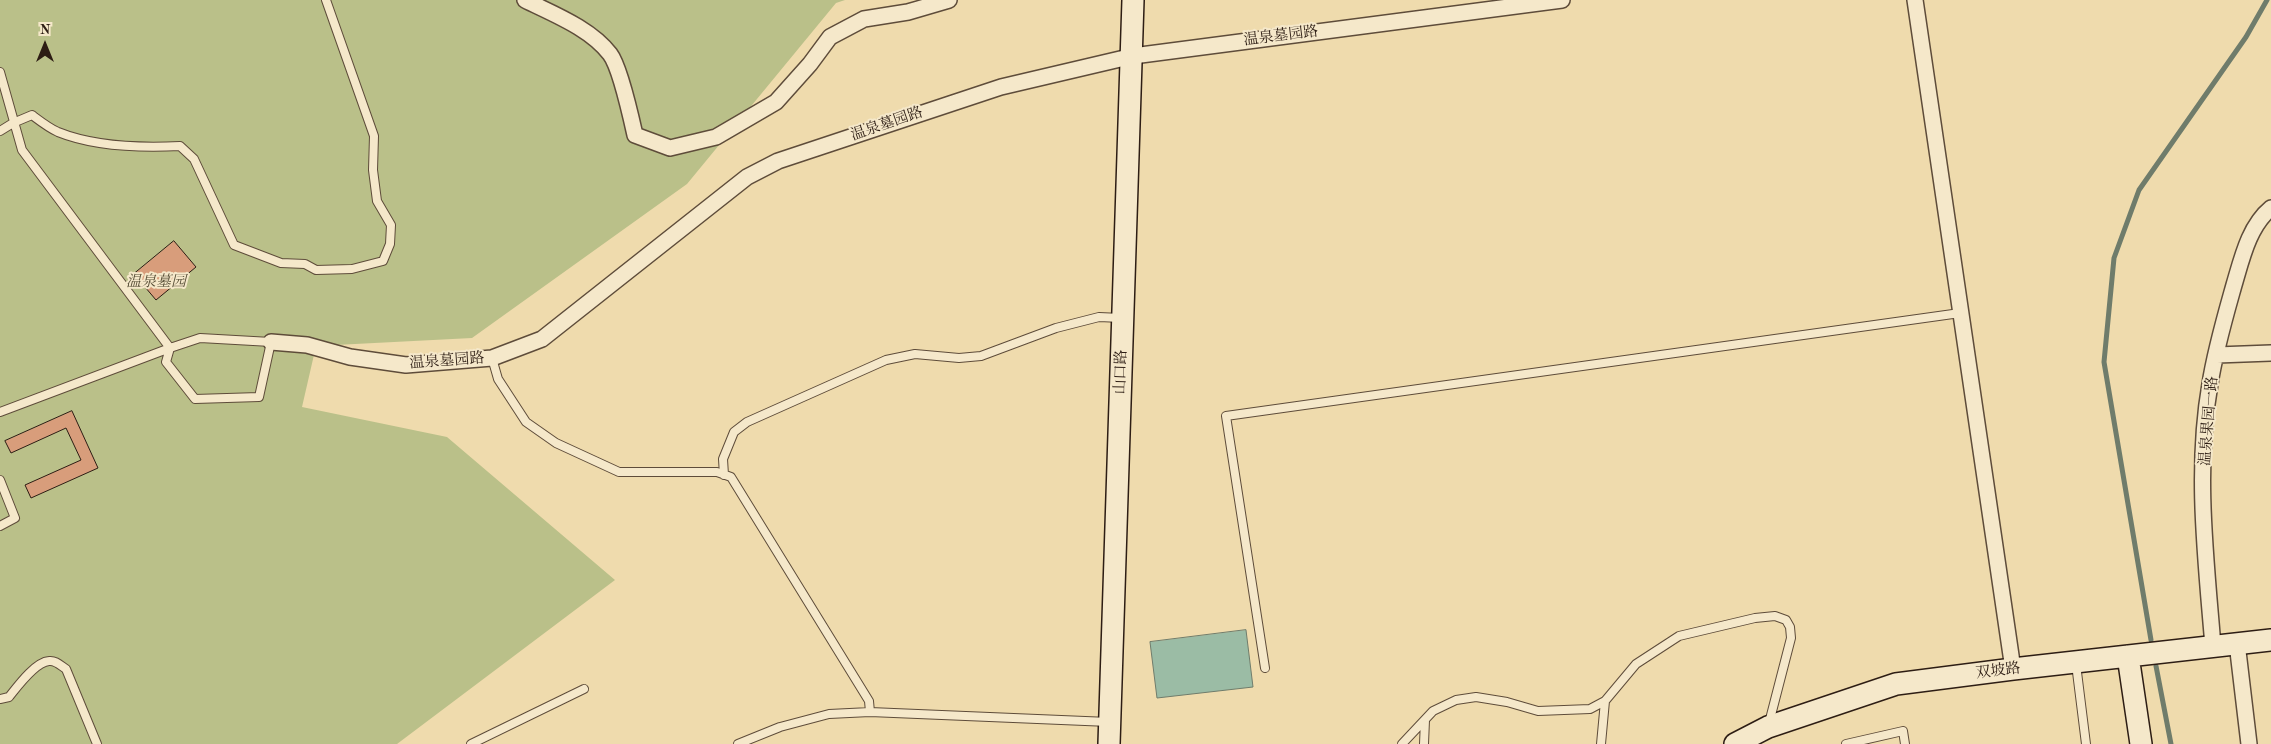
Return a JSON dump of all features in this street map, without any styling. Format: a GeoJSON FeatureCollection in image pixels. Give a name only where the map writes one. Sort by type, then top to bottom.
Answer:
{"type":"FeatureCollection","features":[{"type":"Feature","properties":{"kind":"street"},"geometry":{"type":"LineString","coordinates":[[525,0],[592,36],[611,55],[627,102],[635,135],[670,148],[716,137],[776,102],[810,64],[830,37],[864,18],[908,12],[949,0]]}},
{"type":"Feature","properties":{"kind":"street","name":"山口路"},"geometry":{"type":"LineString","coordinates":[[1109,744],[1134,0]]}},
{"type":"Feature","properties":{"kind":"street","name":"温泉墓园路"},"geometry":{"type":"LineString","coordinates":[[271,342],[307,345],[350,357],[406,365],[492,358],[542,339],[747,178],[778,161],[1002,87],[1133,56],[1562,0]]}},
{"type":"Feature","properties":{"kind":"street"},"geometry":{"type":"LineString","coordinates":[[1915,0],[2013,669]]}},
{"type":"Feature","properties":{"kind":"street","name":"温泉果园一路"},"geometry":{"type":"LineString","coordinates":[[2213,646],[2204,487],[2206,424],[2210,384],[2232,294],[2254,225],[2271,208]]}},
{"type":"Feature","properties":{"kind":"street"},"geometry":{"type":"LineString","coordinates":[[2217,355],[2271,353]]}},
{"type":"Feature","properties":{"kind":"street","name":"双坡路"},"geometry":{"type":"LineString","coordinates":[[1735,744],[1768,727],[1896,684],[2271,640]]}},
{"type":"Feature","properties":{"kind":"street"},"geometry":{"type":"LineString","coordinates":[[2237,644],[2249,744]]}},
{"type":"Feature","properties":{"kind":"street"},"geometry":{"type":"LineString","coordinates":[[2128,656],[2141,744]]}},
{"type":"Feature","properties":{"kind":"lane"},"geometry":{"type":"LineString","coordinates":[[0,131],[13,122],[32,116],[56,132],[88,142],[156,147],[180,146],[194,159],[234,245],[281,263],[305,264],[316,270],[352,269],[383,261],[390,244],[391,225],[377,200],[373,170],[374,136],[326,0]]}},
{"type":"Feature","properties":{"kind":"lane"},"geometry":{"type":"LineString","coordinates":[[0,72],[22,150],[170,348]]}},
{"type":"Feature","properties":{"kind":"lane"},"geometry":{"type":"LineString","coordinates":[[1265,668],[1226,416],[1960,313]]}},
{"type":"Feature","properties":{"kind":"lane"},"geometry":{"type":"LineString","coordinates":[[724,474],[723,459],[734,432],[747,422],[886,360],[915,354],[959,358],[981,356],[1056,328],[1099,317],[1123,318]]}},
{"type":"Feature","properties":{"kind":"lane"},"geometry":{"type":"LineString","coordinates":[[0,412],[170,348],[200,338],[271,342],[259,397],[195,399],[166,362],[170,348]]}},
{"type":"Feature","properties":{"kind":"lane"},"geometry":{"type":"LineString","coordinates":[[492,358],[498,379],[526,422],[556,443],[619,472],[699,472],[724,474],[731,477],[869,701],[870,712]]}},
{"type":"Feature","properties":{"kind":"lane"},"geometry":{"type":"LineString","coordinates":[[0,480],[15,518],[0,526]]}},
{"type":"Feature","properties":{"kind":"lane"},"geometry":{"type":"LineString","coordinates":[[1402,744],[1433,711],[1456,700],[1476,697],[1507,702],[1538,711],[1590,709],[1605,701],[1636,664],[1679,636],[1755,618],[1775,616],[1786,620],[1790,627],[1792,638],[1768,727]]}},
{"type":"Feature","properties":{"kind":"lane"},"geometry":{"type":"LineString","coordinates":[[0,699],[9,697],[23,679],[41,664],[49,660],[56,662],[66,669],[97,744]]}},
{"type":"Feature","properties":{"kind":"lane"},"geometry":{"type":"LineString","coordinates":[[2076,662],[2086,744]]}},
{"type":"Feature","properties":{"kind":"lane"},"geometry":{"type":"LineString","coordinates":[[471,744],[584,689]]}},
{"type":"Feature","properties":{"kind":"lane"},"geometry":{"type":"LineString","coordinates":[[1601,744],[1605,701]]}},
{"type":"Feature","properties":{"kind":"lane"},"geometry":{"type":"LineString","coordinates":[[738,744],[780,727],[829,714],[870,712],[1109,722]]}},
{"type":"Feature","properties":{"kind":"lane"},"geometry":{"type":"LineString","coordinates":[[1424,744],[1425,720]]}},
{"type":"Feature","properties":{"kind":"lane"},"geometry":{"type":"LineString","coordinates":[[1846,744],[1903,731],[1905,744]]}},
{"type":"Feature","properties":{"kind":"green space","name":"温泉墓园"},"geometry":{"type":"Polygon","coordinates":[[[0,0],[845,0],[836,3],[687,184],[472,338],[316,346],[302,407],[447,437],[615,580],[397,744],[0,744],[0,0]]]}},
{"type":"Feature","properties":{"kind":"shaded area"},"geometry":{"type":"Polygon","coordinates":[[[1246,630],[1253,687],[1157,698],[1150,642],[1246,630]]]}},
{"type":"Feature","properties":{"kind":"building"},"geometry":{"type":"Polygon","coordinates":[[[174,241],[196,267],[156,300],[134,274],[174,241]]]}},
{"type":"Feature","properties":{"kind":"building"},"geometry":{"type":"Polygon","coordinates":[[[72,411],[98,468],[31,498],[25,485],[81,460],[66,428],[11,453],[5,441],[72,411]]]}},
{"type":"Feature","properties":{"kind":"waterway"},"geometry":{"type":"LineString","coordinates":[[2151,640],[2104,362],[2114,258],[2139,190],[2246,37],[2267,0]]}},
{"type":"Feature","properties":{"kind":"waterway"},"geometry":{"type":"LineString","coordinates":[[2156,666],[2171,744]]}}]}
